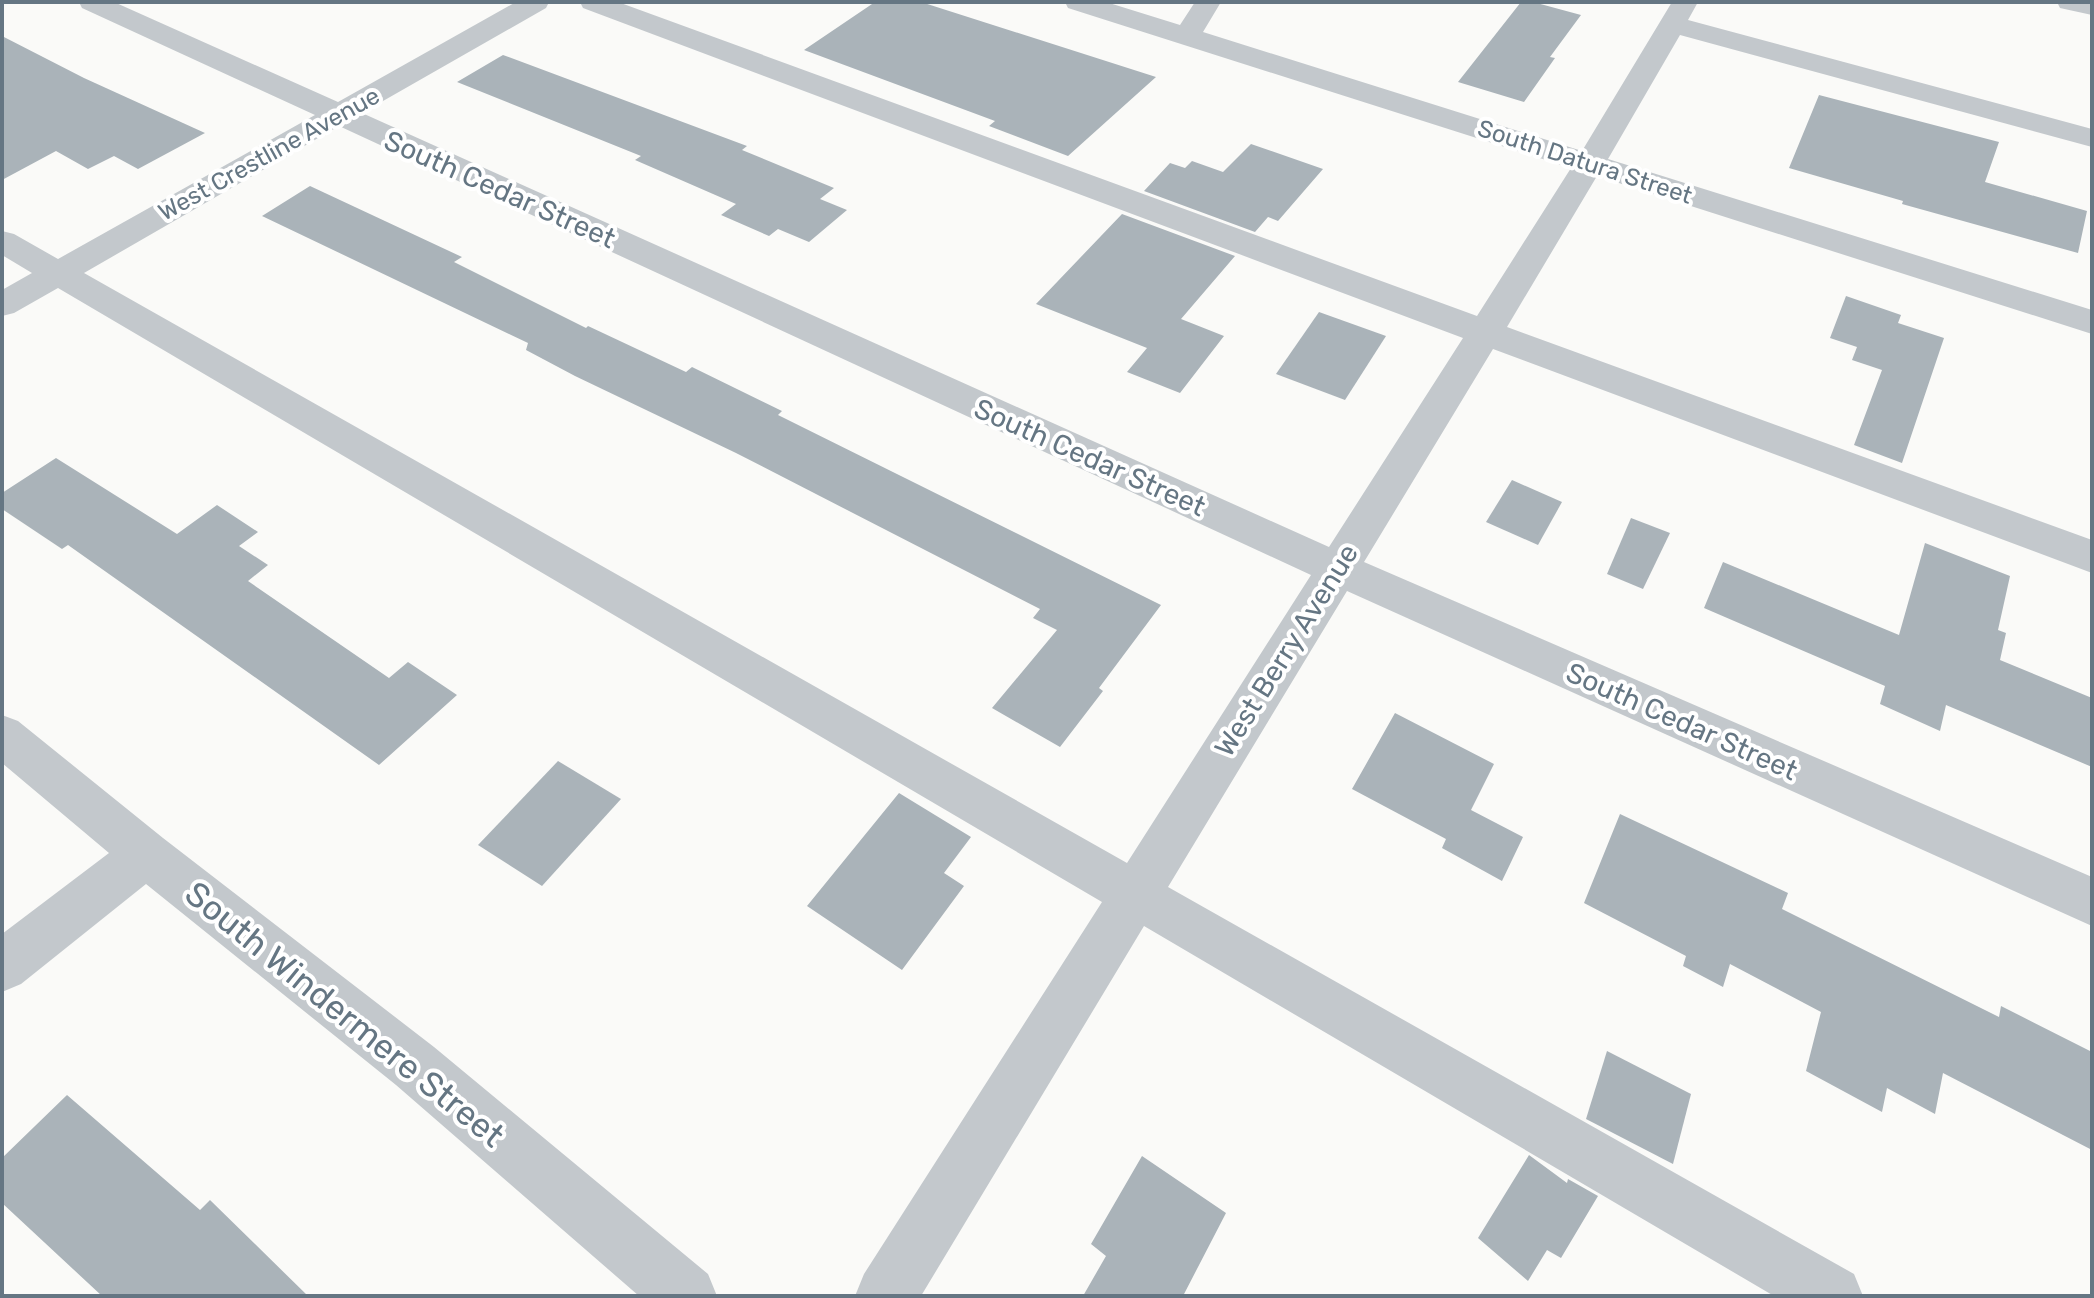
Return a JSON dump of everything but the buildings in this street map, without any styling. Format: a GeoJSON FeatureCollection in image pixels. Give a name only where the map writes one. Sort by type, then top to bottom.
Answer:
{"type":"FeatureCollection","features":[{"type":"Feature","properties":{"kind":"street","name":"South Cedar Street"},"geometry":{"type":"LineString","coordinates":[[92,2],[1336,568],[2092,902]]}},
{"type":"Feature","properties":{"kind":"street","name":"West Crestline Avenue"},"geometry":{"type":"LineString","coordinates":[[2,305],[536,2]]}},
{"type":"Feature","properties":{"kind":"street"},"geometry":{"type":"LineString","coordinates":[[593,2],[2092,557]]}},
{"type":"Feature","properties":{"kind":"street","name":"South Datura Street"},"geometry":{"type":"LineString","coordinates":[[1078,2],[2092,322]]}},
{"type":"Feature","properties":{"kind":"street"},"geometry":{"type":"LineString","coordinates":[[1187,36],[1208,2]]}},
{"type":"Feature","properties":{"kind":"street"},"geometry":{"type":"LineString","coordinates":[[2070,2],[2092,7]]}},
{"type":"Feature","properties":{"kind":"street"},"geometry":{"type":"LineString","coordinates":[[1678,13],[2092,138]]}},
{"type":"Feature","properties":{"kind":"street","name":"West Berry Avenue"},"geometry":{"type":"LineString","coordinates":[[886,1296],[1590,163],[1678,13]]}},
{"type":"Feature","properties":{"kind":"street"},"geometry":{"type":"LineString","coordinates":[[2,241],[1832,1296]]}},
{"type":"Feature","properties":{"kind":"street","name":"South Windermere Street"},"geometry":{"type":"LineString","coordinates":[[2,735],[146,854],[415,1066],[686,1296]]}},
{"type":"Feature","properties":{"kind":"street"},"geometry":{"type":"LineString","coordinates":[[2,966],[146,854]]}}]}
